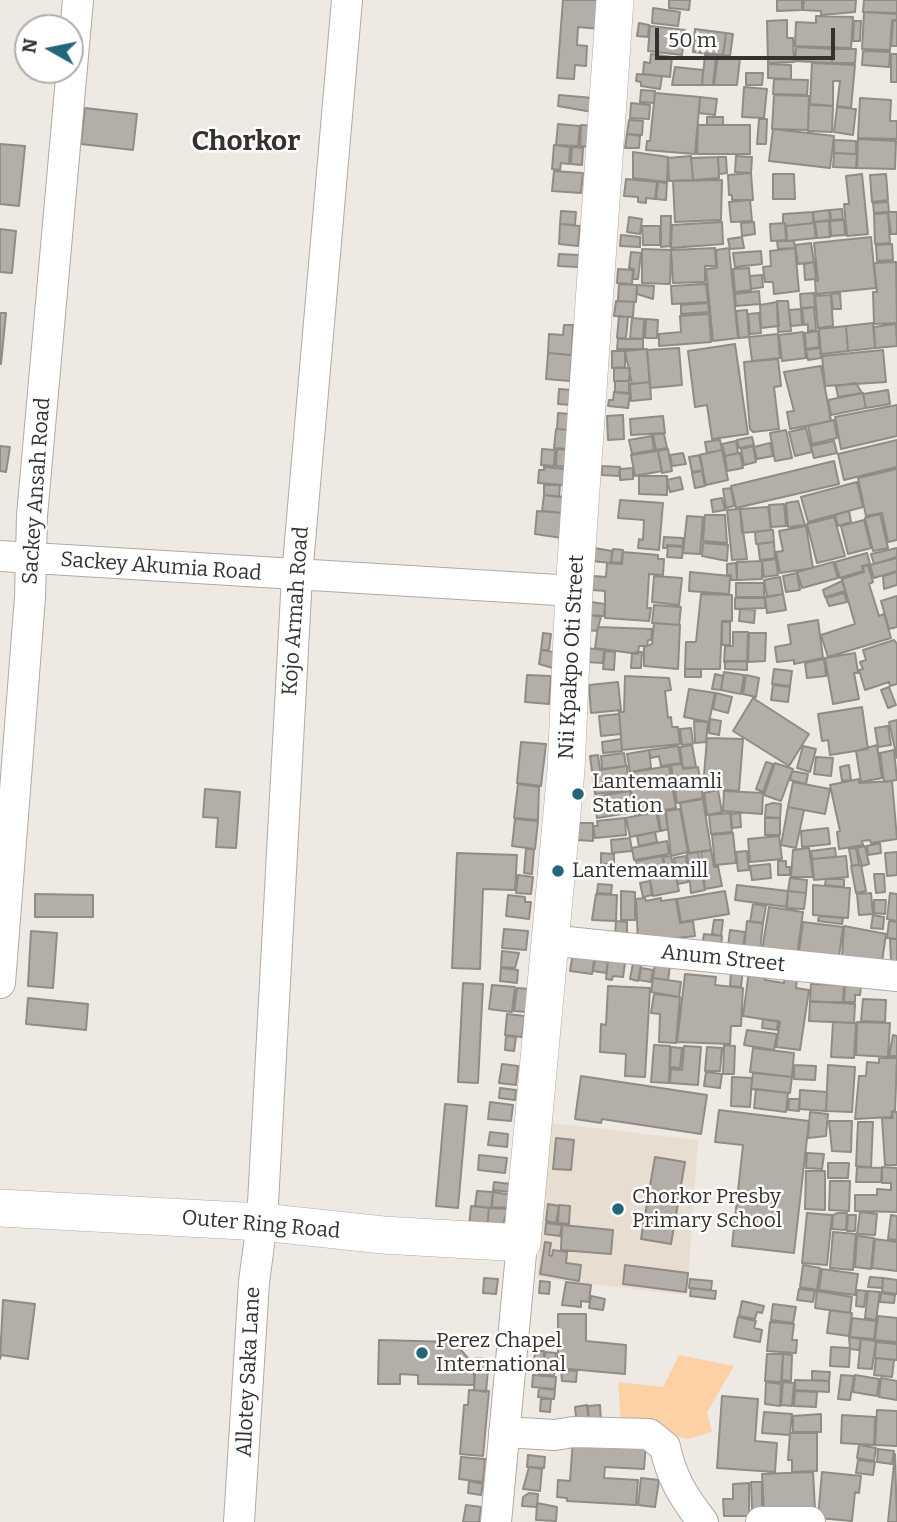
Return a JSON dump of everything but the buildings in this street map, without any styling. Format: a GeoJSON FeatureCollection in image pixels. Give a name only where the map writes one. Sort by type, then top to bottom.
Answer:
{"type":"FeatureCollection","features":[{"type":"Feature","properties":{"kind":"street","name":"Sackey Ansah Road"},"geometry":{"type":"LineString","coordinates":[[0,983],[30,597],[15,557],[78,0]]}},
{"type":"Feature","properties":{"kind":"street","name":"Kojo Armah Road"},"geometry":{"type":"LineString","coordinates":[[262,1223],[297,576],[347,0]]}},
{"type":"Feature","properties":{"kind":"street","name":"Nii Kpakpo Oti Street"},"geometry":{"type":"LineString","coordinates":[[496,1522],[548,940],[566,770],[574,591],[615,0]]}},
{"type":"Feature","properties":{"kind":"street","name":"Sackey Akumia Road"},"geometry":{"type":"LineString","coordinates":[[15,557],[574,591]]}},
{"type":"Feature","properties":{"kind":"street","name":"Anum Street"},"geometry":{"type":"LineString","coordinates":[[548,940],[897,976]]}},
{"type":"Feature","properties":{"kind":"street","name":"Outer Ring Road"},"geometry":{"type":"LineString","coordinates":[[0,1208],[262,1223],[383,1235],[522,1243]]}},
{"type":"Feature","properties":{"kind":"street","name":"Allotey Saka Lane"},"geometry":{"type":"LineString","coordinates":[[239,1522],[254,1282],[262,1223]]}},
{"type":"Feature","properties":{"kind":"street"},"geometry":{"type":"LineString","coordinates":[[503,1432],[555,1435],[573,1432],[649,1434],[665,1447],[669,1468],[684,1497],[703,1522]]}},
{"type":"Feature","properties":{"kind":"street"},"geometry":{"type":"LineString","coordinates":[[761,1522],[810,1522]]}},
{"type":"Feature","properties":{"kind":"shaded area","name":"Chorkor Presby Primary School"},"geometry":{"type":"Polygon","coordinates":[[[550,1123],[698,1140],[687,1295],[537,1278],[550,1123]]]}},
{"type":"Feature","properties":{"kind":"shaded area"},"geometry":{"type":"Polygon","coordinates":[[[679,1355],[734,1366],[707,1412],[712,1432],[688,1439],[621,1423],[618,1382],[663,1387],[679,1355]]]}},
{"type":"Feature","properties":{"kind":"place","name":"Lantemaamli Station"},"geometry":{"type":"Point","coordinates":[578,794]}},
{"type":"Feature","properties":{"kind":"place","name":"Lantemaamill"},"geometry":{"type":"Point","coordinates":[558,871]}},
{"type":"Feature","properties":{"kind":"place","name":"Chorkor Presby Primary School"},"geometry":{"type":"Point","coordinates":[618,1209]}},
{"type":"Feature","properties":{"kind":"place","name":"Perez Chapel International"},"geometry":{"type":"Point","coordinates":[422,1353]}},
{"type":"Feature","properties":{"kind":"district","name":"Chorkor"},"geometry":{"type":"Point","coordinates":[246,142]}}]}
